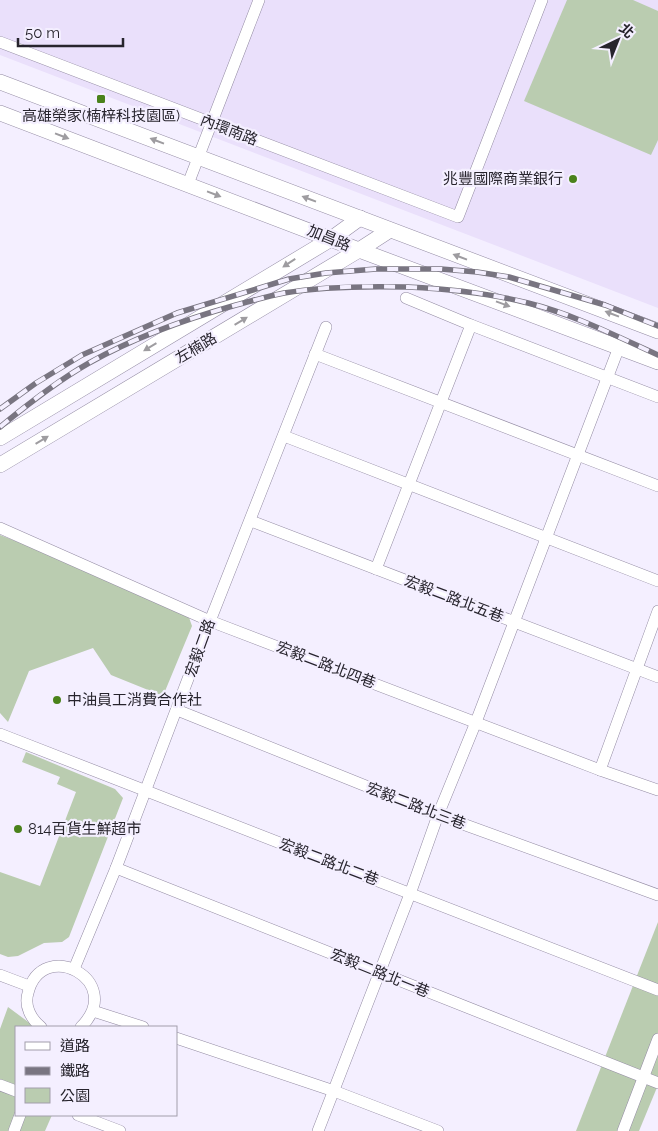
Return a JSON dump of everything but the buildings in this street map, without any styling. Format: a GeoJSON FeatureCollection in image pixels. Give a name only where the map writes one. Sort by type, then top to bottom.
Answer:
{"type":"FeatureCollection","features":[{"type":"Feature","properties":{"kind":"street"},"geometry":{"type":"LineString","coordinates":[[188,184],[259,0]]}},
{"type":"Feature","properties":{"kind":"street","name":"內環南路"},"geometry":{"type":"LineString","coordinates":[[0,42],[458,217],[542,0]]}},
{"type":"Feature","properties":{"kind":"street","name":"加昌路"},"geometry":{"type":"LineString","coordinates":[[0,82],[658,332]]}},
{"type":"Feature","properties":{"kind":"street","name":"加昌路"},"geometry":{"type":"LineString","coordinates":[[0,113],[658,362]]}},
{"type":"Feature","properties":{"kind":"street","name":"左楠路"},"geometry":{"type":"LineString","coordinates":[[0,438],[331,239],[360,218]]}},
{"type":"Feature","properties":{"kind":"street","name":"左楠路"},"geometry":{"type":"LineString","coordinates":[[0,465],[390,230]]}},
{"type":"Feature","properties":{"kind":"street"},"geometry":{"type":"LineString","coordinates":[[406,298],[658,397]]}},
{"type":"Feature","properties":{"kind":"street"},"geometry":{"type":"LineString","coordinates":[[376,569],[472,325]]}},
{"type":"Feature","properties":{"kind":"street","name":"宏毅二路"},"geometry":{"type":"LineString","coordinates":[[74,969],[116,868],[210,621],[326,327]]}},
{"type":"Feature","properties":{"kind":"street"},"geometry":{"type":"LineString","coordinates":[[318,1131],[619,348]]}},
{"type":"Feature","properties":{"kind":"street"},"geometry":{"type":"LineString","coordinates":[[315,354],[658,486]]}},
{"type":"Feature","properties":{"kind":"street"},"geometry":{"type":"LineString","coordinates":[[284,436],[658,581]]}},
{"type":"Feature","properties":{"kind":"street","name":"宏毅二路北五巷"},"geometry":{"type":"LineString","coordinates":[[251,520],[658,677]]}},
{"type":"Feature","properties":{"kind":"street","name":"宏毅二路北四巷"},"geometry":{"type":"LineString","coordinates":[[0,528],[210,621],[600,770],[658,790]]}},
{"type":"Feature","properties":{"kind":"street"},"geometry":{"type":"LineString","coordinates":[[600,770],[658,611]]}},
{"type":"Feature","properties":{"kind":"street","name":"宏毅二路北三巷"},"geometry":{"type":"LineString","coordinates":[[177,710],[438,815],[658,896]]}},
{"type":"Feature","properties":{"kind":"street","name":"宏毅二路北二巷"},"geometry":{"type":"LineString","coordinates":[[0,734],[658,990]]}},
{"type":"Feature","properties":{"kind":"street","name":"宏毅二路北一巷"},"geometry":{"type":"LineString","coordinates":[[116,868],[658,1083]]}},
{"type":"Feature","properties":{"kind":"street"},"geometry":{"type":"LineString","coordinates":[[40,1026],[32,1018],[28,1008],[27,997],[30,986],[36,977],[45,970],[56,966],[67,966],[74,969],[87,978],[93,988],[95,999],[93,1011],[82,1026]]}},
{"type":"Feature","properties":{"kind":"street"},"geometry":{"type":"LineString","coordinates":[[0,975],[30,986]]}},
{"type":"Feature","properties":{"kind":"street"},"geometry":{"type":"LineString","coordinates":[[93,1011],[139,1026]]}},
{"type":"Feature","properties":{"kind":"street"},"geometry":{"type":"LineString","coordinates":[[178,1039],[334,1091],[438,1131]]}},
{"type":"Feature","properties":{"kind":"street"},"geometry":{"type":"LineString","coordinates":[[623,1131],[658,1039]]}},
{"type":"Feature","properties":{"kind":"street"},"geometry":{"type":"LineString","coordinates":[[0,1085],[15,1091]]}},
{"type":"Feature","properties":{"kind":"street"},"geometry":{"type":"LineString","coordinates":[[14,1131],[20,1116]]}},
{"type":"Feature","properties":{"kind":"street"},"geometry":{"type":"LineString","coordinates":[[81,1116],[120,1131]]}},
{"type":"Feature","properties":{"kind":"shaded area"},"geometry":{"type":"Polygon","coordinates":[[[0,0],[658,0],[658,308],[0,55],[0,0]]]}},
{"type":"Feature","properties":{"kind":"green space"},"geometry":{"type":"Polygon","coordinates":[[[567,0],[633,0],[658,11],[658,140],[651,155],[524,101],[567,0]]]}},
{"type":"Feature","properties":{"kind":"green space"},"geometry":{"type":"Polygon","coordinates":[[[0,535],[185,606],[192,626],[163,696],[111,675],[93,648],[29,671],[8,722],[0,713],[0,535]]]}},
{"type":"Feature","properties":{"kind":"green space"},"geometry":{"type":"Polygon","coordinates":[[[26,752],[115,789],[123,798],[69,937],[62,942],[44,943],[18,956],[8,957],[0,954],[0,872],[40,886],[76,792],[57,784],[60,777],[22,762],[26,752]]]}},
{"type":"Feature","properties":{"kind":"green space"},"geometry":{"type":"Polygon","coordinates":[[[658,922],[658,1085],[639,1131],[576,1131],[658,922]]]}},
{"type":"Feature","properties":{"kind":"green space"},"geometry":{"type":"Polygon","coordinates":[[[8,1007],[34,1026],[15,1026],[15,1116],[52,1116],[45,1131],[0,1131],[0,1029],[8,1007]]]}},
{"type":"Feature","properties":{"kind":"railway"},"geometry":{"type":"LineString","coordinates":[[0,409],[36,383],[82,355],[177,313],[289,279],[326,273],[376,269],[441,269],[509,277],[605,305],[658,326]]}},
{"type":"Feature","properties":{"kind":"railway"},"geometry":{"type":"LineString","coordinates":[[0,427],[43,393],[77,370],[143,337],[198,316],[236,305],[278,294],[315,289],[408,287],[484,294],[528,303],[561,313],[658,355]]}},
{"type":"Feature","properties":{"kind":"place","name":"高雄榮家(楠梓科技園區)"},"geometry":{"type":"Point","coordinates":[101,99]}},
{"type":"Feature","properties":{"kind":"place","name":"兆豐國際商業銀行"},"geometry":{"type":"Point","coordinates":[573,179]}},
{"type":"Feature","properties":{"kind":"place","name":"中油員工消費合作社"},"geometry":{"type":"Point","coordinates":[57,700]}},
{"type":"Feature","properties":{"kind":"place","name":"814百貨生鮮超市"},"geometry":{"type":"Point","coordinates":[18,829]}}]}
